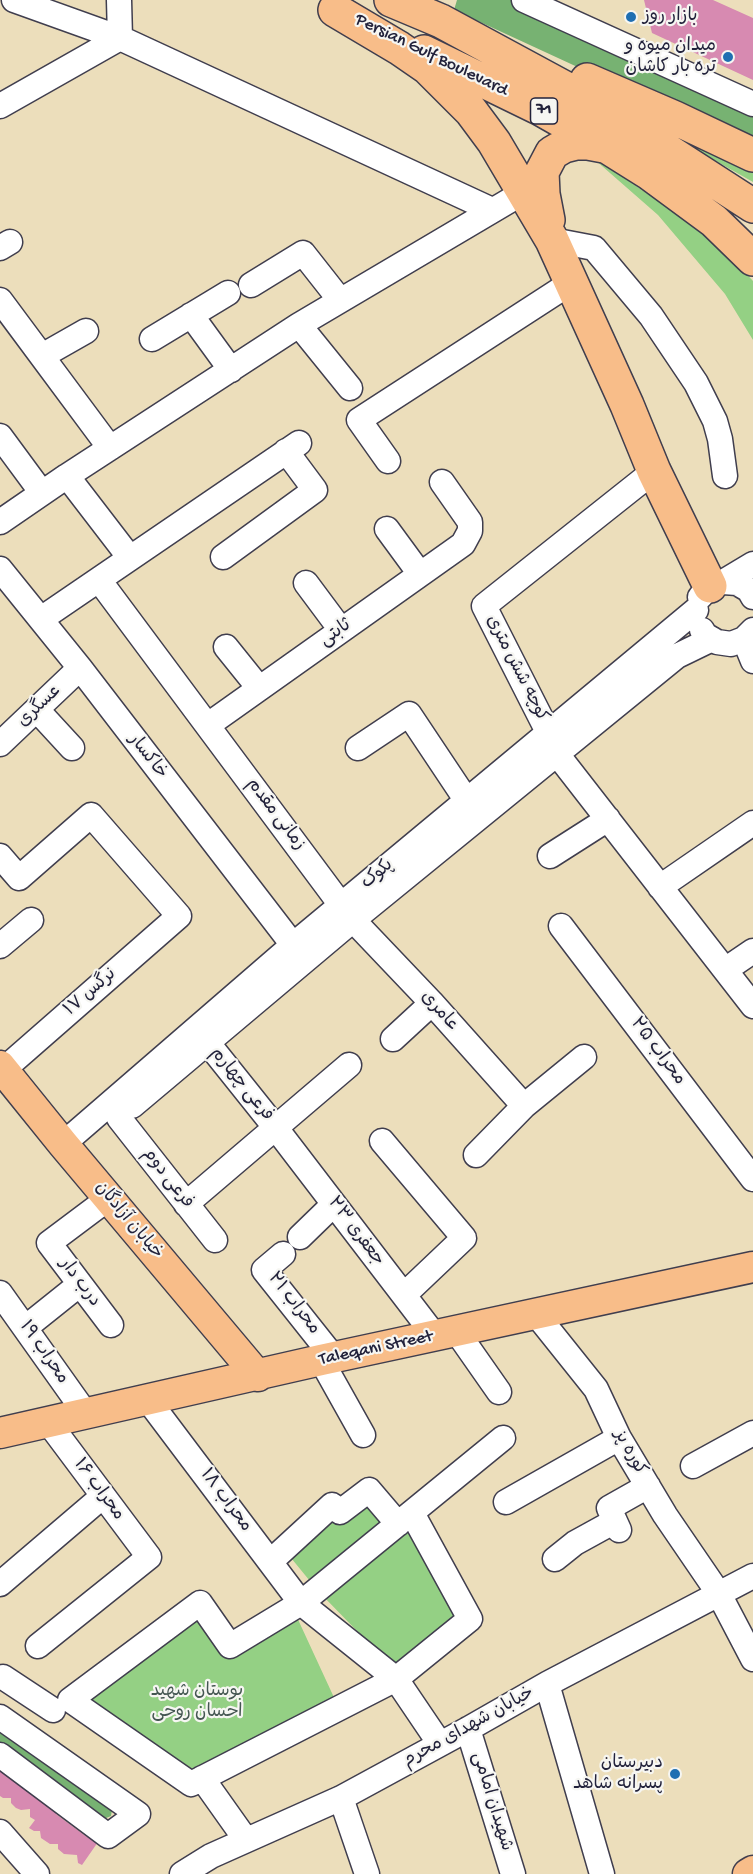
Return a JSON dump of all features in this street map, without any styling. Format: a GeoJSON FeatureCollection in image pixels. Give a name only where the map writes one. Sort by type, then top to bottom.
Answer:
{"type":"FeatureCollection","features":[{"type":"Feature","properties":{"kind":"highway","name":"Persian Gulf Boulevard"},"geometry":{"type":"LineString","coordinates":[[391,0],[444,10],[753,206]]}},
{"type":"Feature","properties":{"kind":"highway","name":"Persian Gulf Boulevard"},"geometry":{"type":"LineString","coordinates":[[324,5],[472,74],[541,109],[606,146],[649,173],[714,221],[753,259]]}},
{"type":"Feature","properties":{"kind":"highway"},"geometry":{"type":"LineString","coordinates":[[324,5],[399,48],[428,68],[471,111],[494,142],[552,240],[710,593]]}},
{"type":"Feature","properties":{"kind":"highway"},"geometry":{"type":"LineString","coordinates":[[444,10],[586,79],[753,155]]}},
{"type":"Feature","properties":{"kind":"highway"},"geometry":{"type":"LineString","coordinates":[[552,240],[543,194],[543,172],[547,161],[552,153],[570,144],[588,142],[606,146]]}},
{"type":"Feature","properties":{"kind":"main road","name":"خیابان آزادگان"},"geometry":{"type":"LineString","coordinates":[[2,1068],[258,1376]]}},
{"type":"Feature","properties":{"kind":"main road","name":"Taleqani Street"},"geometry":{"type":"LineString","coordinates":[[0,1433],[753,1267]]}},
{"type":"Feature","properties":{"kind":"main road"},"geometry":{"type":"LineString","coordinates":[[748,1874],[753,1871]]}},
{"type":"Feature","properties":{"kind":"street"},"geometry":{"type":"LineString","coordinates":[[0,10],[15,0],[120,38],[492,210]]}},
{"type":"Feature","properties":{"kind":"street"},"geometry":{"type":"LineString","coordinates":[[119,0],[120,38]]}},
{"type":"Feature","properties":{"kind":"street"},"geometry":{"type":"LineString","coordinates":[[524,0],[753,104]]}},
{"type":"Feature","properties":{"kind":"street"},"geometry":{"type":"LineString","coordinates":[[0,106],[120,38]]}},
{"type":"Feature","properties":{"kind":"street"},"geometry":{"type":"LineString","coordinates":[[0,522],[298,325],[524,192]]}},
{"type":"Feature","properties":{"kind":"street"},"geometry":{"type":"LineString","coordinates":[[552,240],[594,248],[651,316],[696,383],[714,421],[720,439],[725,476]]}},
{"type":"Feature","properties":{"kind":"street"},"geometry":{"type":"LineString","coordinates":[[251,285],[303,252],[339,300]]}},
{"type":"Feature","properties":{"kind":"street"},"geometry":{"type":"LineString","coordinates":[[388,461],[359,420],[572,282]]}},
{"type":"Feature","properties":{"kind":"street"},"geometry":{"type":"LineString","coordinates":[[152,339],[228,292]]}},
{"type":"Feature","properties":{"kind":"street"},"geometry":{"type":"LineString","coordinates":[[4,312],[42,356],[110,448]]}},
{"type":"Feature","properties":{"kind":"street"},"geometry":{"type":"LineString","coordinates":[[191,315],[231,370]]}},
{"type":"Feature","properties":{"kind":"street"},"geometry":{"type":"LineString","coordinates":[[298,325],[350,388]]}},
{"type":"Feature","properties":{"kind":"street"},"geometry":{"type":"LineString","coordinates":[[42,356],[86,331]]}},
{"type":"Feature","properties":{"kind":"street"},"geometry":{"type":"LineString","coordinates":[[0,436],[42,493]]}},
{"type":"Feature","properties":{"kind":"street"},"geometry":{"type":"LineString","coordinates":[[41,619],[292,447],[315,490],[223,556]]}},
{"type":"Feature","properties":{"kind":"street","name":"کوچه شش متری"},"geometry":{"type":"LineString","coordinates":[[654,471],[484,606],[553,743],[608,819],[753,1006]]}},
{"type":"Feature","properties":{"kind":"street"},"geometry":{"type":"LineString","coordinates":[[67,476],[130,558]]}},
{"type":"Feature","properties":{"kind":"street","name":"ثابتی"},"geometry":{"type":"LineString","coordinates":[[208,725],[463,544],[470,531],[470,522],[442,482]]}},
{"type":"Feature","properties":{"kind":"street"},"geometry":{"type":"LineString","coordinates":[[387,529],[420,574]]}},
{"type":"Feature","properties":{"kind":"street","name":"پکوک"},"geometry":{"type":"LineString","coordinates":[[68,1150],[119,1118],[207,1042],[347,912],[553,743],[710,593],[753,564]]}},
{"type":"Feature","properties":{"kind":"street","name":"خاکسار"},"geometry":{"type":"LineString","coordinates":[[0,569],[80,668],[293,945]]}},
{"type":"Feature","properties":{"kind":"street","name":"زمانی مقدم"},"geometry":{"type":"LineString","coordinates":[[99,580],[347,912]]}},
{"type":"Feature","properties":{"kind":"street"},"geometry":{"type":"LineString","coordinates":[[306,583],[341,630]]}},
{"type":"Feature","properties":{"kind":"street"},"geometry":{"type":"LineString","coordinates":[[750,643],[717,642],[705,635],[698,624],[710,593],[737,583],[749,590],[753,597]]}},
{"type":"Feature","properties":{"kind":"street","name":"پکوک"},"geometry":{"type":"LineString","coordinates":[[396,873],[467,801],[676,656],[712,639]]}},
{"type":"Feature","properties":{"kind":"street"},"geometry":{"type":"LineString","coordinates":[[226,647],[259,688]]}},
{"type":"Feature","properties":{"kind":"street","name":"عسگری"},"geometry":{"type":"LineString","coordinates":[[0,744],[80,668]]}},
{"type":"Feature","properties":{"kind":"street"},"geometry":{"type":"LineString","coordinates":[[38,710],[72,748]]}},
{"type":"Feature","properties":{"kind":"street"},"geometry":{"type":"LineString","coordinates":[[358,748],[409,714],[467,801]]}},
{"type":"Feature","properties":{"kind":"street","name":"نرگس ۱۷"},"geometry":{"type":"LineString","coordinates":[[0,856],[19,878],[91,815],[180,916],[2,1068]]}},
{"type":"Feature","properties":{"kind":"street"},"geometry":{"type":"LineString","coordinates":[[550,856],[608,819]]}},
{"type":"Feature","properties":{"kind":"street"},"geometry":{"type":"LineString","coordinates":[[660,887],[753,823]]}},
{"type":"Feature","properties":{"kind":"street","name":"پکوک"},"geometry":{"type":"LineString","coordinates":[[68,1150],[293,945],[347,912]]}},
{"type":"Feature","properties":{"kind":"street","name":"عامری"},"geometry":{"type":"LineString","coordinates":[[347,912],[524,1106]]}},
{"type":"Feature","properties":{"kind":"street"},"geometry":{"type":"LineString","coordinates":[[0,945],[31,920]]}},
{"type":"Feature","properties":{"kind":"street","name":"محراب ۲۵"},"geometry":{"type":"LineString","coordinates":[[561,926],[753,1179]]}},
{"type":"Feature","properties":{"kind":"street"},"geometry":{"type":"LineString","coordinates":[[725,970],[753,951]]}},
{"type":"Feature","properties":{"kind":"street"},"geometry":{"type":"LineString","coordinates":[[393,1039],[432,1003]]}},
{"type":"Feature","properties":{"kind":"street","name":"فرعی چهارم"},"geometry":{"type":"LineString","coordinates":[[207,1042],[275,1127]]}},
{"type":"Feature","properties":{"kind":"street"},"geometry":{"type":"LineString","coordinates":[[476,1155],[524,1106],[584,1057]]}},
{"type":"Feature","properties":{"kind":"street"},"geometry":{"type":"LineString","coordinates":[[186,1204],[349,1065]]}},
{"type":"Feature","properties":{"kind":"street","name":"فرعی دوم"},"geometry":{"type":"LineString","coordinates":[[119,1118],[214,1240]]}},
{"type":"Feature","properties":{"kind":"street","name":"جعفری ۲۳"},"geometry":{"type":"LineString","coordinates":[[275,1127],[404,1295],[446,1334],[499,1392]]}},
{"type":"Feature","properties":{"kind":"street"},"geometry":{"type":"LineString","coordinates":[[382,1141],[464,1238],[404,1295]]}},
{"type":"Feature","properties":{"kind":"street","name":"درب دار"},"geometry":{"type":"LineString","coordinates":[[109,1198],[49,1243],[111,1326]]}},
{"type":"Feature","properties":{"kind":"street","name":"محراب ۲۱"},"geometry":{"type":"LineString","coordinates":[[328,1359],[264,1270],[292,1246],[334,1203]]}},
{"type":"Feature","properties":{"kind":"street"},"geometry":{"type":"LineString","coordinates":[[24,1328],[80,1284]]}},
{"type":"Feature","properties":{"kind":"street","name":"محراب ۱۹"},"geometry":{"type":"LineString","coordinates":[[0,1293],[86,1414]]}},
{"type":"Feature","properties":{"kind":"street","name":"کوره پز"},"geometry":{"type":"LineString","coordinates":[[536,1314],[596,1389],[619,1438],[665,1515],[719,1594],[753,1659]]}},
{"type":"Feature","properties":{"kind":"street"},"geometry":{"type":"LineString","coordinates":[[328,1359],[363,1434]]}},
{"type":"Feature","properties":{"kind":"street","name":"محراب ۱۸"},"geometry":{"type":"LineString","coordinates":[[148,1400],[301,1603],[396,1679],[440,1744]]}},
{"type":"Feature","properties":{"kind":"street","name":"محراب ۱۶"},"geometry":{"type":"LineString","coordinates":[[38,1646],[149,1557],[48,1422]]}},
{"type":"Feature","properties":{"kind":"street"},"geometry":{"type":"LineString","coordinates":[[693,1466],[753,1433]]}},
{"type":"Feature","properties":{"kind":"street"},"geometry":{"type":"LineString","coordinates":[[23,1733],[200,1603],[231,1646],[301,1603],[503,1438]]}},
{"type":"Feature","properties":{"kind":"street"},"geometry":{"type":"LineString","coordinates":[[506,1502],[619,1438]]}},
{"type":"Feature","properties":{"kind":"street"},"geometry":{"type":"LineString","coordinates":[[555,1559],[575,1543],[617,1526],[609,1508],[648,1486]]}},
{"type":"Feature","properties":{"kind":"street"},"geometry":{"type":"LineString","coordinates":[[3,1677],[62,1705],[191,1784],[396,1679],[470,1618],[405,1519],[369,1490],[340,1512],[332,1505],[270,1562]]}},
{"type":"Feature","properties":{"kind":"street"},"geometry":{"type":"LineString","coordinates":[[0,1584],[103,1496]]}},
{"type":"Feature","properties":{"kind":"street","name":"خیابان شهدای محرم"},"geometry":{"type":"LineString","coordinates":[[182,1874],[211,1856],[341,1798],[547,1684],[753,1576]]}},
{"type":"Feature","properties":{"kind":"street"},"geometry":{"type":"LineString","coordinates":[[547,1684],[603,1874]]}},
{"type":"Feature","properties":{"kind":"street"},"geometry":{"type":"LineString","coordinates":[[0,1717],[138,1814],[108,1836],[0,1755]]}},
{"type":"Feature","properties":{"kind":"street","name":"شهیدان امامی"},"geometry":{"type":"LineString","coordinates":[[468,1729],[513,1874]]}},
{"type":"Feature","properties":{"kind":"street"},"geometry":{"type":"LineString","coordinates":[[202,1778],[246,1840]]}},
{"type":"Feature","properties":{"kind":"street"},"geometry":{"type":"LineString","coordinates":[[341,1798],[367,1874]]}},
{"type":"Feature","properties":{"kind":"street"},"geometry":{"type":"LineString","coordinates":[[0,1832],[37,1874]]}},
{"type":"Feature","properties":{"kind":"green space"},"geometry":{"type":"Polygon","coordinates":[[[457,0],[512,0],[753,109],[753,148],[454,10],[457,0]]]}},
{"type":"Feature","properties":{"kind":"green space"},"geometry":{"type":"Polygon","coordinates":[[[617,105],[753,165],[753,182],[617,105]]]}},
{"type":"Feature","properties":{"kind":"green space"},"geometry":{"type":"Polygon","coordinates":[[[586,152],[704,232],[753,281],[753,340],[725,294],[658,215],[586,152]]]}},
{"type":"Feature","properties":{"kind":"green space"},"geometry":{"type":"Polygon","coordinates":[[[367,1496],[388,1521],[314,1586],[287,1553],[367,1496]]]}},
{"type":"Feature","properties":{"kind":"green space"},"geometry":{"type":"Polygon","coordinates":[[[408,1528],[459,1617],[393,1668],[322,1595],[408,1528]]]}},
{"type":"Feature","properties":{"kind":"green space","name":"بوستان شهید احسان روحی"},"geometry":{"type":"Polygon","coordinates":[[[295,1613],[337,1704],[195,1774],[90,1699],[196,1617],[231,1653],[295,1613]]]}},
{"type":"Feature","properties":{"kind":"green space"},"geometry":{"type":"Polygon","coordinates":[[[0,1726],[112,1810],[111,1816],[104,1819],[0,1745],[0,1726]]]}},
{"type":"Feature","properties":{"kind":"building","name":"میدان میوه و تره بار کاشان"},"geometry":{"type":"Polygon","coordinates":[[[644,0],[713,0],[753,18],[753,80],[652,33],[644,0]]]}},
{"type":"Feature","properties":{"kind":"building"},"geometry":{"type":"Polygon","coordinates":[[[0,1760],[56,1814],[87,1837],[98,1842],[82,1865],[78,1863],[77,1855],[64,1854],[58,1849],[58,1844],[50,1844],[41,1838],[40,1831],[29,1828],[35,1820],[30,1817],[30,1809],[16,1808],[11,1803],[11,1798],[0,1796],[0,1760]]]}},
{"type":"Feature","properties":{"kind":"place","name":"بازار روز"},"geometry":{"type":"Point","coordinates":[631,17]}},
{"type":"Feature","properties":{"kind":"place","name":"میدان میوه و تره بار کاشان"},"geometry":{"type":"Point","coordinates":[728,57]}},
{"type":"Feature","properties":{"kind":"place","name":"دبیرستان پسرانه شاهد"},"geometry":{"type":"Point","coordinates":[675,1774]}}]}
